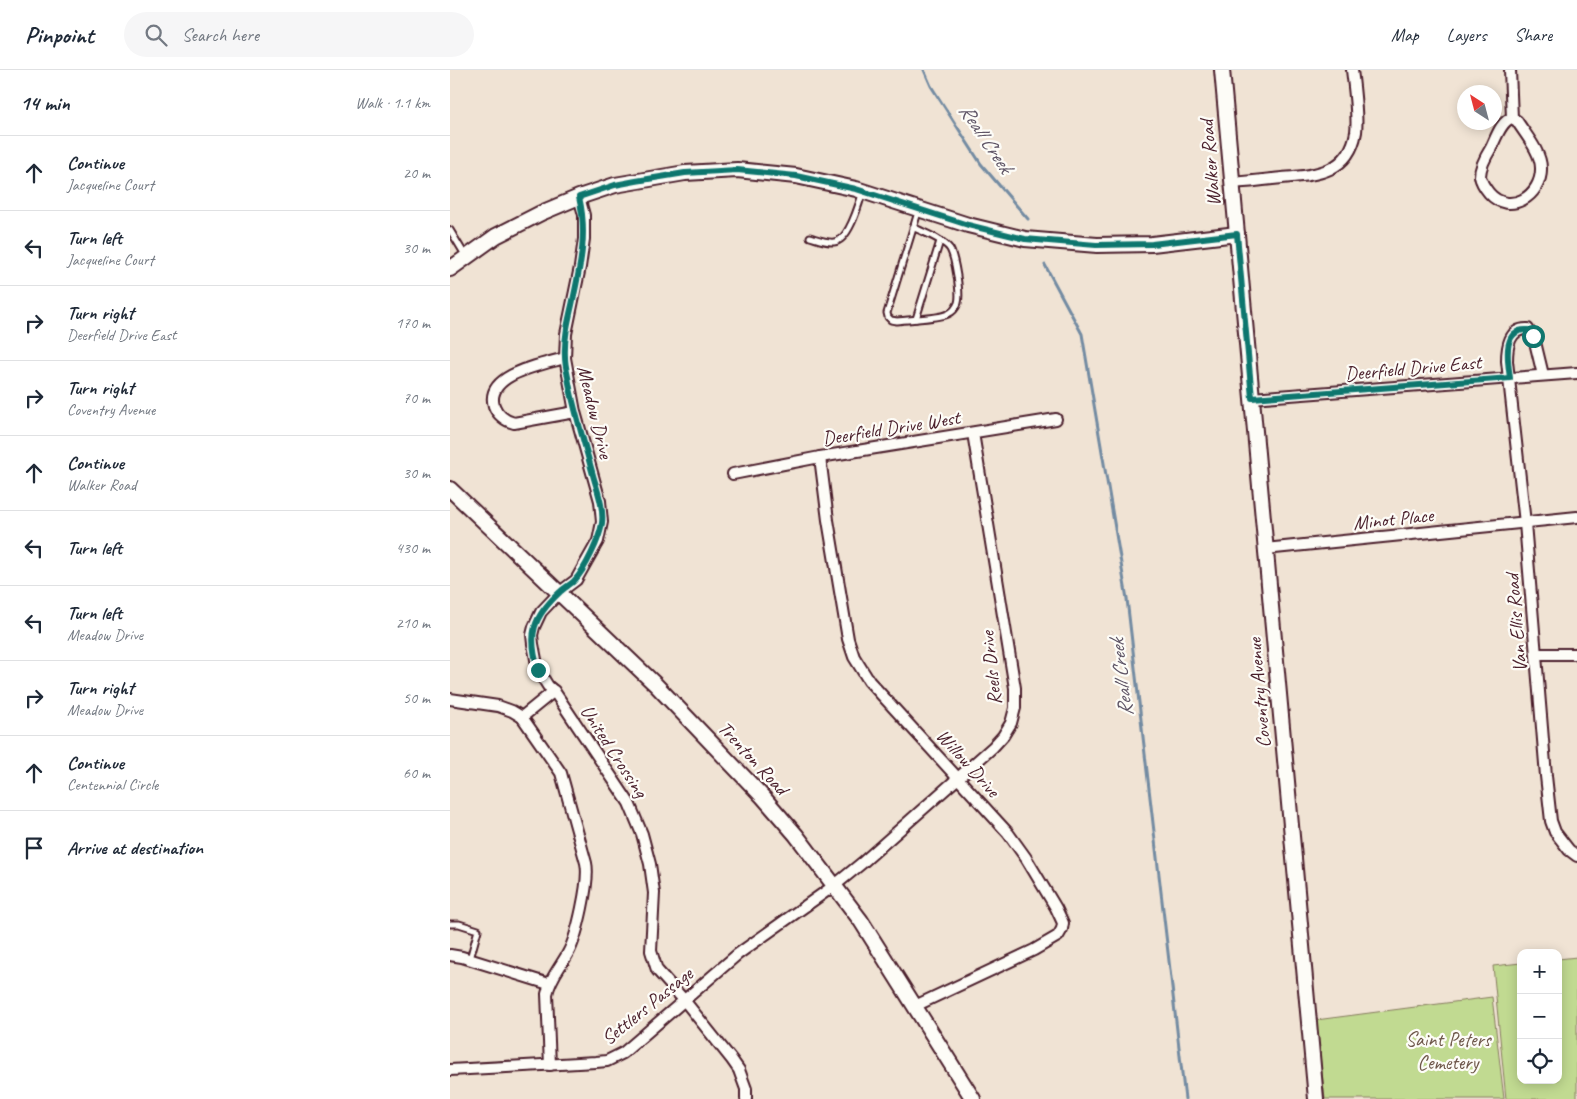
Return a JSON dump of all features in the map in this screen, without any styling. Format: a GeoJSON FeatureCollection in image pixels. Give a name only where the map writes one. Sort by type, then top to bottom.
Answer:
{"type":"FeatureCollection","features":[{"type":"Feature","properties":{"kind":"street","name":"Walker Road"},"geometry":{"type":"LineString","coordinates":[[1222,70],[1241,283]]}},
{"type":"Feature","properties":{"kind":"street"},"geometry":{"type":"LineString","coordinates":[[1232,183],[1314,175],[1330,170],[1346,157],[1352,147],[1356,130],[1352,70]]}},
{"type":"Feature","properties":{"kind":"street"},"geometry":{"type":"LineString","coordinates":[[1510,70],[1512,118]]}},
{"type":"Feature","properties":{"kind":"street"},"geometry":{"type":"LineString","coordinates":[[1512,118],[1517,121],[1536,152],[1541,167],[1540,181],[1536,189],[1521,201],[1513,203],[1502,202],[1493,198],[1483,186],[1480,175],[1484,160],[1501,127],[1508,119],[1512,118]]}},
{"type":"Feature","properties":{"kind":"street"},"geometry":{"type":"LineString","coordinates":[[450,269],[496,236],[541,213],[579,197],[615,185],[644,180],[685,173],[737,170],[796,176],[863,191],[968,225],[1025,239],[1096,245],[1152,244],[1237,234]]}},
{"type":"Feature","properties":{"kind":"street","name":"Meadow Drive"},"geometry":{"type":"LineString","coordinates":[[554,691],[548,686],[538,670],[532,636],[541,612],[560,592],[576,580],[598,541],[602,522],[600,501],[576,412],[565,358],[566,334],[584,239],[584,215],[579,197]]}},
{"type":"Feature","properties":{"kind":"street","name":"Coventry Avenue"},"geometry":{"type":"LineString","coordinates":[[1241,283],[1316,1099]]}},
{"type":"Feature","properties":{"kind":"street","name":"Van Ellis Road"},"geometry":{"type":"LineString","coordinates":[[1543,375],[1533,336],[1528,330],[1522,329],[1510,337],[1507,346],[1525,523],[1546,776],[1551,821],[1555,832],[1577,856]]}},
{"type":"Feature","properties":{"kind":"street"},"geometry":{"type":"LineString","coordinates":[[565,358],[529,368],[507,377],[495,389],[493,402],[496,410],[506,421],[514,423],[576,412]]}},
{"type":"Feature","properties":{"kind":"street","name":"Deerfield Drive East"},"geometry":{"type":"LineString","coordinates":[[1252,398],[1577,373]]}},
{"type":"Feature","properties":{"kind":"street","name":"Deerfield Drive West"},"geometry":{"type":"LineString","coordinates":[[733,474],[1056,419]]}},
{"type":"Feature","properties":{"kind":"street","name":"Reels Drive"},"geometry":{"type":"LineString","coordinates":[[835,885],[958,778],[1003,736],[1015,708],[1015,688],[973,432]]}},
{"type":"Feature","properties":{"kind":"street","name":"Willow Drive"},"geometry":{"type":"LineString","coordinates":[[820,458],[828,520],[848,639],[854,657],[869,681],[1008,833],[1026,858],[1063,923],[1058,936],[1034,950],[915,1006]]}},
{"type":"Feature","properties":{"kind":"street","name":"Trenton Road"},"geometry":{"type":"LineString","coordinates":[[450,489],[656,685],[763,797],[835,885],[861,921],[972,1099]]}},
{"type":"Feature","properties":{"kind":"street","name":"Minot Place"},"geometry":{"type":"LineString","coordinates":[[1266,549],[1577,517]]}},
{"type":"Feature","properties":{"kind":"street"},"geometry":{"type":"LineString","coordinates":[[1536,654],[1577,654]]}},
{"type":"Feature","properties":{"kind":"street"},"geometry":{"type":"LineString","coordinates":[[522,717],[554,691]]}},
{"type":"Feature","properties":{"kind":"street","name":"United Crossing"},"geometry":{"type":"LineString","coordinates":[[554,691],[629,803],[642,834],[650,864],[654,893],[651,951],[657,970],[684,1000],[739,1070],[746,1089],[746,1099]]}},
{"type":"Feature","properties":{"kind":"street"},"geometry":{"type":"LineString","coordinates":[[450,699],[498,706],[512,710],[522,717],[561,773],[588,871],[573,943],[550,984],[546,1001],[550,1065]]}},
{"type":"Feature","properties":{"kind":"street","name":"Settlers Passage"},"geometry":{"type":"LineString","coordinates":[[450,1070],[596,1062],[615,1058],[630,1048],[738,954],[835,885]]}},
{"type":"Feature","properties":{"kind":"street"},"geometry":{"type":"LineString","coordinates":[[450,954],[550,984]]}},
{"type":"Feature","properties":{"kind":"lane"},"geometry":{"type":"LineString","coordinates":[[810,238],[834,243],[840,240],[849,228],[863,191]]}},
{"type":"Feature","properties":{"kind":"lane"},"geometry":{"type":"LineString","coordinates":[[913,228],[940,241],[950,250],[954,259],[959,297],[958,304],[946,316],[891,320],[887,313],[913,228],[919,209]]}},
{"type":"Feature","properties":{"kind":"lane"},"geometry":{"type":"LineString","coordinates":[[450,230],[466,257]]}},
{"type":"Feature","properties":{"kind":"lane"},"geometry":{"type":"LineString","coordinates":[[916,319],[940,241]]}},
{"type":"Feature","properties":{"kind":"lane"},"geometry":{"type":"LineString","coordinates":[[450,924],[459,924],[478,930],[470,959]]}},
{"type":"Feature","properties":{"kind":"green space"},"geometry":{"type":"Polygon","coordinates":[[[1577,957],[1577,1099],[1506,1099],[1493,966],[1517,963],[1517,1084],[1562,1084],[1562,959],[1577,957]]]}},
{"type":"Feature","properties":{"kind":"green space","name":"Saint Peters Cemetery"},"geometry":{"type":"Polygon","coordinates":[[[1492,997],[1504,1099],[1325,1099],[1316,1020],[1492,997]]]}},
{"type":"Feature","properties":{"kind":"waterway","name":"Reall Creek"},"geometry":{"type":"LineString","coordinates":[[924,70],[931,86],[981,164],[1028,219]]}},
{"type":"Feature","properties":{"kind":"waterway","name":"Reall Creek"},"geometry":{"type":"LineString","coordinates":[[1045,265],[1082,334],[1127,599],[1185,1099]]}},
{"type":"Feature","properties":{"kind":"route"},"geometry":{"type":"LineString","coordinates":[[538,670],[532,636],[534,627],[541,612],[560,592],[576,580],[598,541],[602,522],[600,501],[572,397],[565,358],[566,334],[584,239],[584,215],[579,197],[615,185],[636,181],[685,173],[737,170],[796,176],[856,189],[968,225],[1025,239],[1096,245],[1152,244],[1237,234],[1252,398],[1510,378],[1507,346],[1510,337],[1522,329],[1528,330],[1533,336]]}}]}
